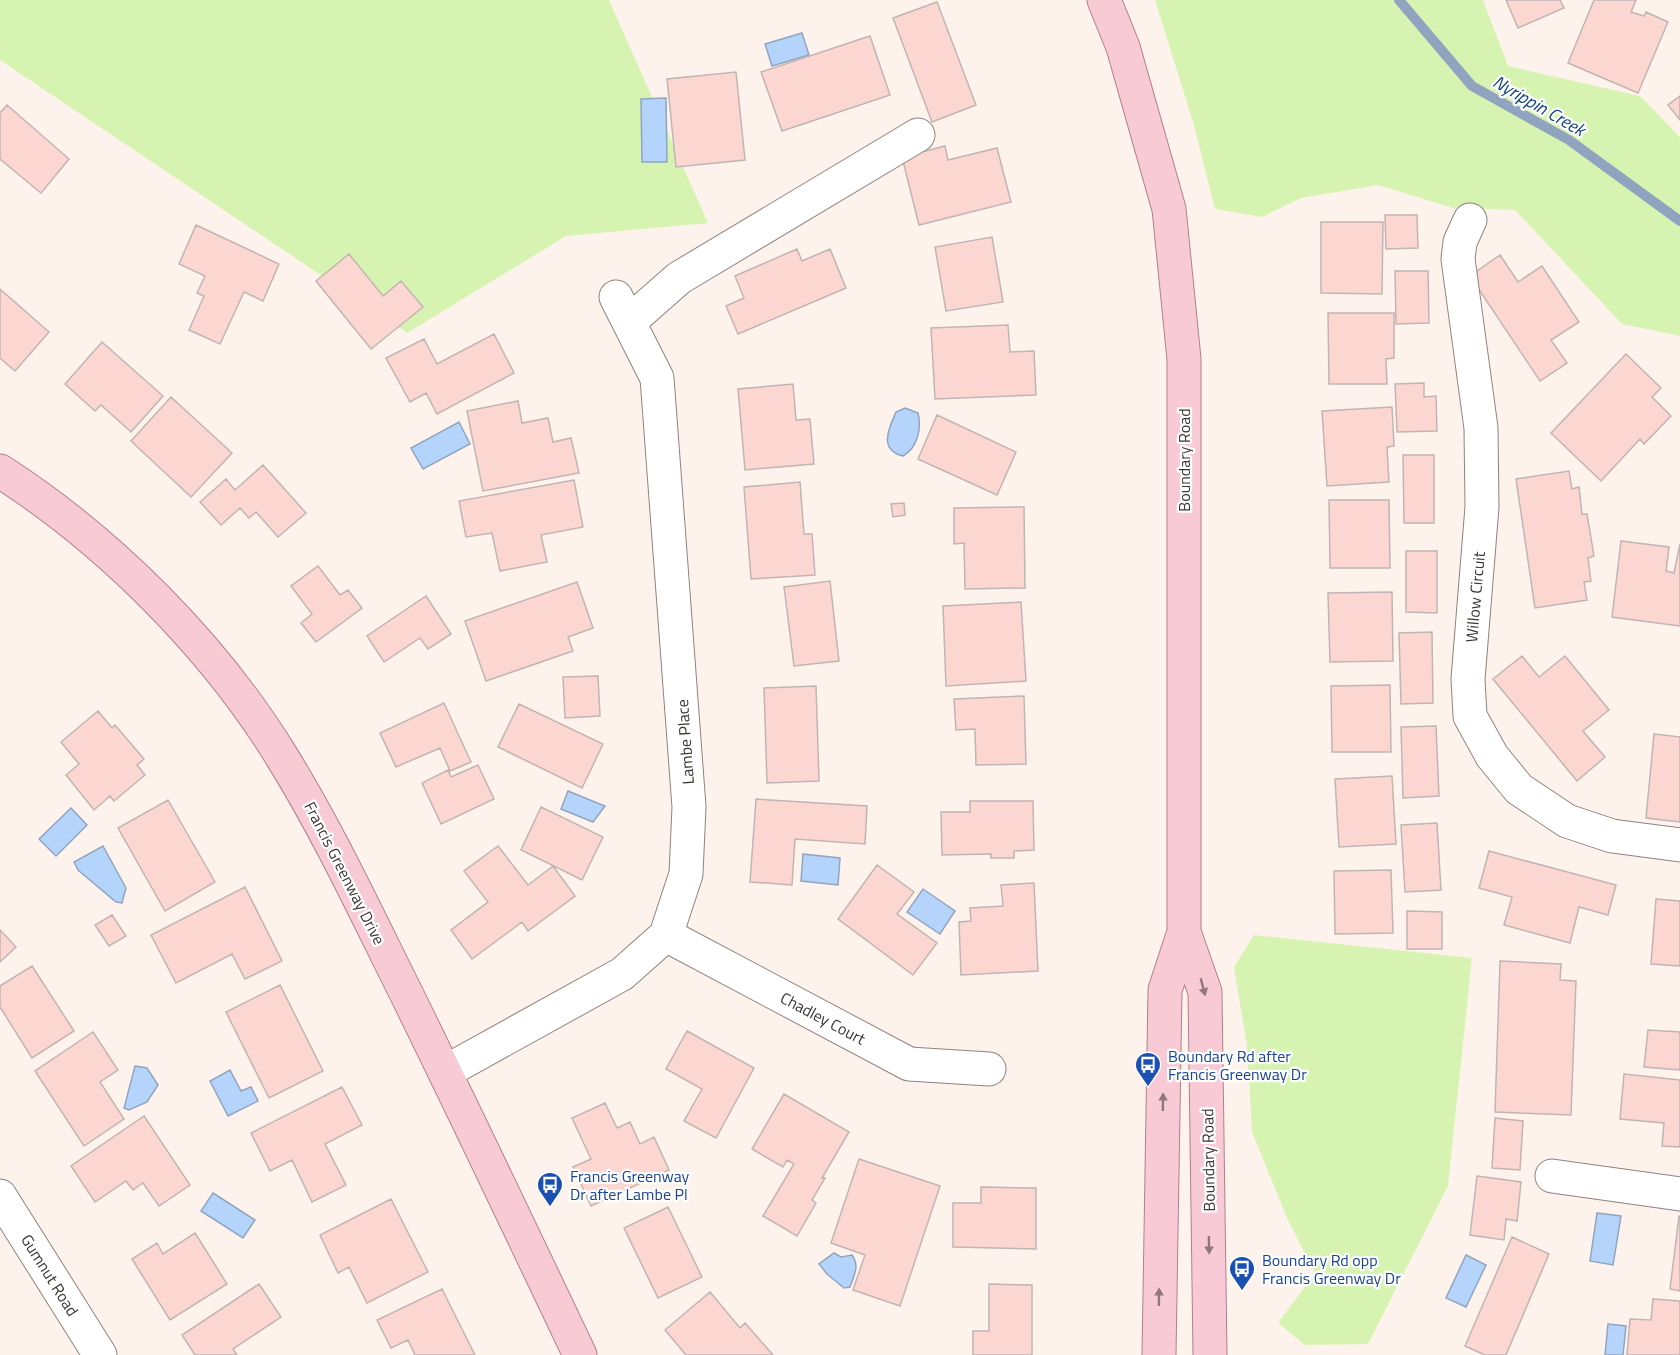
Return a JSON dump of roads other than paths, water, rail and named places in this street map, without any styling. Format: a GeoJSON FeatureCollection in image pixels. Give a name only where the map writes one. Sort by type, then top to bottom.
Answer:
{"type":"FeatureCollection","features":[{"type":"Feature","properties":{"kind":"main road","name":"Boundary Road"},"geometry":{"type":"LineString","coordinates":[[1104,0],[1123,47],[1169,209],[1184,359],[1184,932],[1165,990],[1158,1355]]}},
{"type":"Feature","properties":{"kind":"main road","name":"Francis Greenway Drive"},"geometry":{"type":"LineString","coordinates":[[0,471],[71,523],[125,569],[224,675],[280,754],[327,834],[445,1072],[580,1355]]}},
{"type":"Feature","properties":{"kind":"main road","name":"Boundary Road"},"geometry":{"type":"LineString","coordinates":[[1184,932],[1205,992],[1210,1355]]}},
{"type":"Feature","properties":{"kind":"street","name":"Lambe Place"},"geometry":{"type":"LineString","coordinates":[[666,935],[686,874],[689,807],[657,378],[623,309],[918,135]]}},
{"type":"Feature","properties":{"kind":"street","name":"Willow Circuit"},"geometry":{"type":"LineString","coordinates":[[1470,220],[1460,242],[1458,259],[1481,428],[1482,507],[1468,679],[1470,716],[1492,756],[1519,789],[1567,821],[1612,837],[1680,845]]}},
{"type":"Feature","properties":{"kind":"street","name":"Chadley Court"},"geometry":{"type":"LineString","coordinates":[[666,935],[909,1064],[989,1069]]}},
{"type":"Feature","properties":{"kind":"street"},"geometry":{"type":"LineString","coordinates":[[445,1072],[622,974],[666,935]]}},
{"type":"Feature","properties":{"kind":"street"},"geometry":{"type":"LineString","coordinates":[[1552,1176],[1680,1194]]}},
{"type":"Feature","properties":{"kind":"street","name":"Gumnut Road"},"geometry":{"type":"LineString","coordinates":[[0,1196],[100,1355]]}},
{"type":"Feature","properties":{"kind":"water"},"geometry":{"type":"Polygon","coordinates":[[[802,33],[809,55],[772,66],[765,44],[802,33]]]}},
{"type":"Feature","properties":{"kind":"water"},"geometry":{"type":"Polygon","coordinates":[[[666,98],[667,162],[642,162],[641,99],[666,98]]]}},
{"type":"Feature","properties":{"kind":"water"},"geometry":{"type":"Polygon","coordinates":[[[905,408],[918,413],[919,425],[915,443],[903,456],[890,449],[888,438],[896,412],[905,408]]]}},
{"type":"Feature","properties":{"kind":"water"},"geometry":{"type":"Polygon","coordinates":[[[459,422],[470,444],[423,469],[411,448],[459,422]]]}},
{"type":"Feature","properties":{"kind":"water"},"geometry":{"type":"Polygon","coordinates":[[[568,791],[605,806],[593,822],[561,809],[568,791]]]}},
{"type":"Feature","properties":{"kind":"water"},"geometry":{"type":"Polygon","coordinates":[[[71,808],[87,825],[56,856],[39,839],[71,808]]]}},
{"type":"Feature","properties":{"kind":"water"},"geometry":{"type":"Polygon","coordinates":[[[103,846],[126,888],[122,903],[116,902],[78,870],[74,862],[103,846]]]}},
{"type":"Feature","properties":{"kind":"water"},"geometry":{"type":"Polygon","coordinates":[[[803,854],[840,858],[838,885],[801,881],[803,854]]]}},
{"type":"Feature","properties":{"kind":"water"},"geometry":{"type":"Polygon","coordinates":[[[923,889],[955,911],[940,934],[907,912],[923,889]]]}},
{"type":"Feature","properties":{"kind":"water"},"geometry":{"type":"Polygon","coordinates":[[[135,1066],[147,1068],[158,1085],[147,1102],[129,1110],[124,1108],[135,1066]]]}},
{"type":"Feature","properties":{"kind":"water"},"geometry":{"type":"Polygon","coordinates":[[[230,1070],[241,1091],[251,1087],[258,1101],[228,1116],[210,1081],[230,1070]]]}},
{"type":"Feature","properties":{"kind":"water"},"geometry":{"type":"Polygon","coordinates":[[[213,1193],[255,1220],[243,1238],[201,1211],[213,1193]]]}},
{"type":"Feature","properties":{"kind":"water"},"geometry":{"type":"Polygon","coordinates":[[[1597,1213],[1621,1216],[1613,1265],[1590,1261],[1597,1213]]]}},
{"type":"Feature","properties":{"kind":"water"},"geometry":{"type":"Polygon","coordinates":[[[834,1253],[841,1257],[852,1255],[856,1263],[856,1271],[850,1287],[844,1288],[819,1264],[834,1253]]]}},
{"type":"Feature","properties":{"kind":"water"},"geometry":{"type":"Polygon","coordinates":[[[1466,1255],[1486,1265],[1466,1307],[1446,1298],[1466,1255]]]}},
{"type":"Feature","properties":{"kind":"water"},"geometry":{"type":"Polygon","coordinates":[[[1608,1324],[1626,1326],[1623,1355],[1605,1355],[1608,1324]]]}},
{"type":"Feature","properties":{"kind":"waterway","name":"Nyrippin Creek"},"geometry":{"type":"LineString","coordinates":[[1399,0],[1472,86],[1569,140],[1680,221]]}},
{"type":"Feature","properties":{"kind":"place","name":"Boundary Rd after Francis Greenway Dr"},"geometry":{"type":"Point","coordinates":[1148,1088]}},
{"type":"Feature","properties":{"kind":"place","name":"Francis Greenway Dr after Lambe Pl"},"geometry":{"type":"Point","coordinates":[550,1208]}},
{"type":"Feature","properties":{"kind":"place","name":"Boundary Rd opp Francis Greenway Dr"},"geometry":{"type":"Point","coordinates":[1242,1292]}}]}
